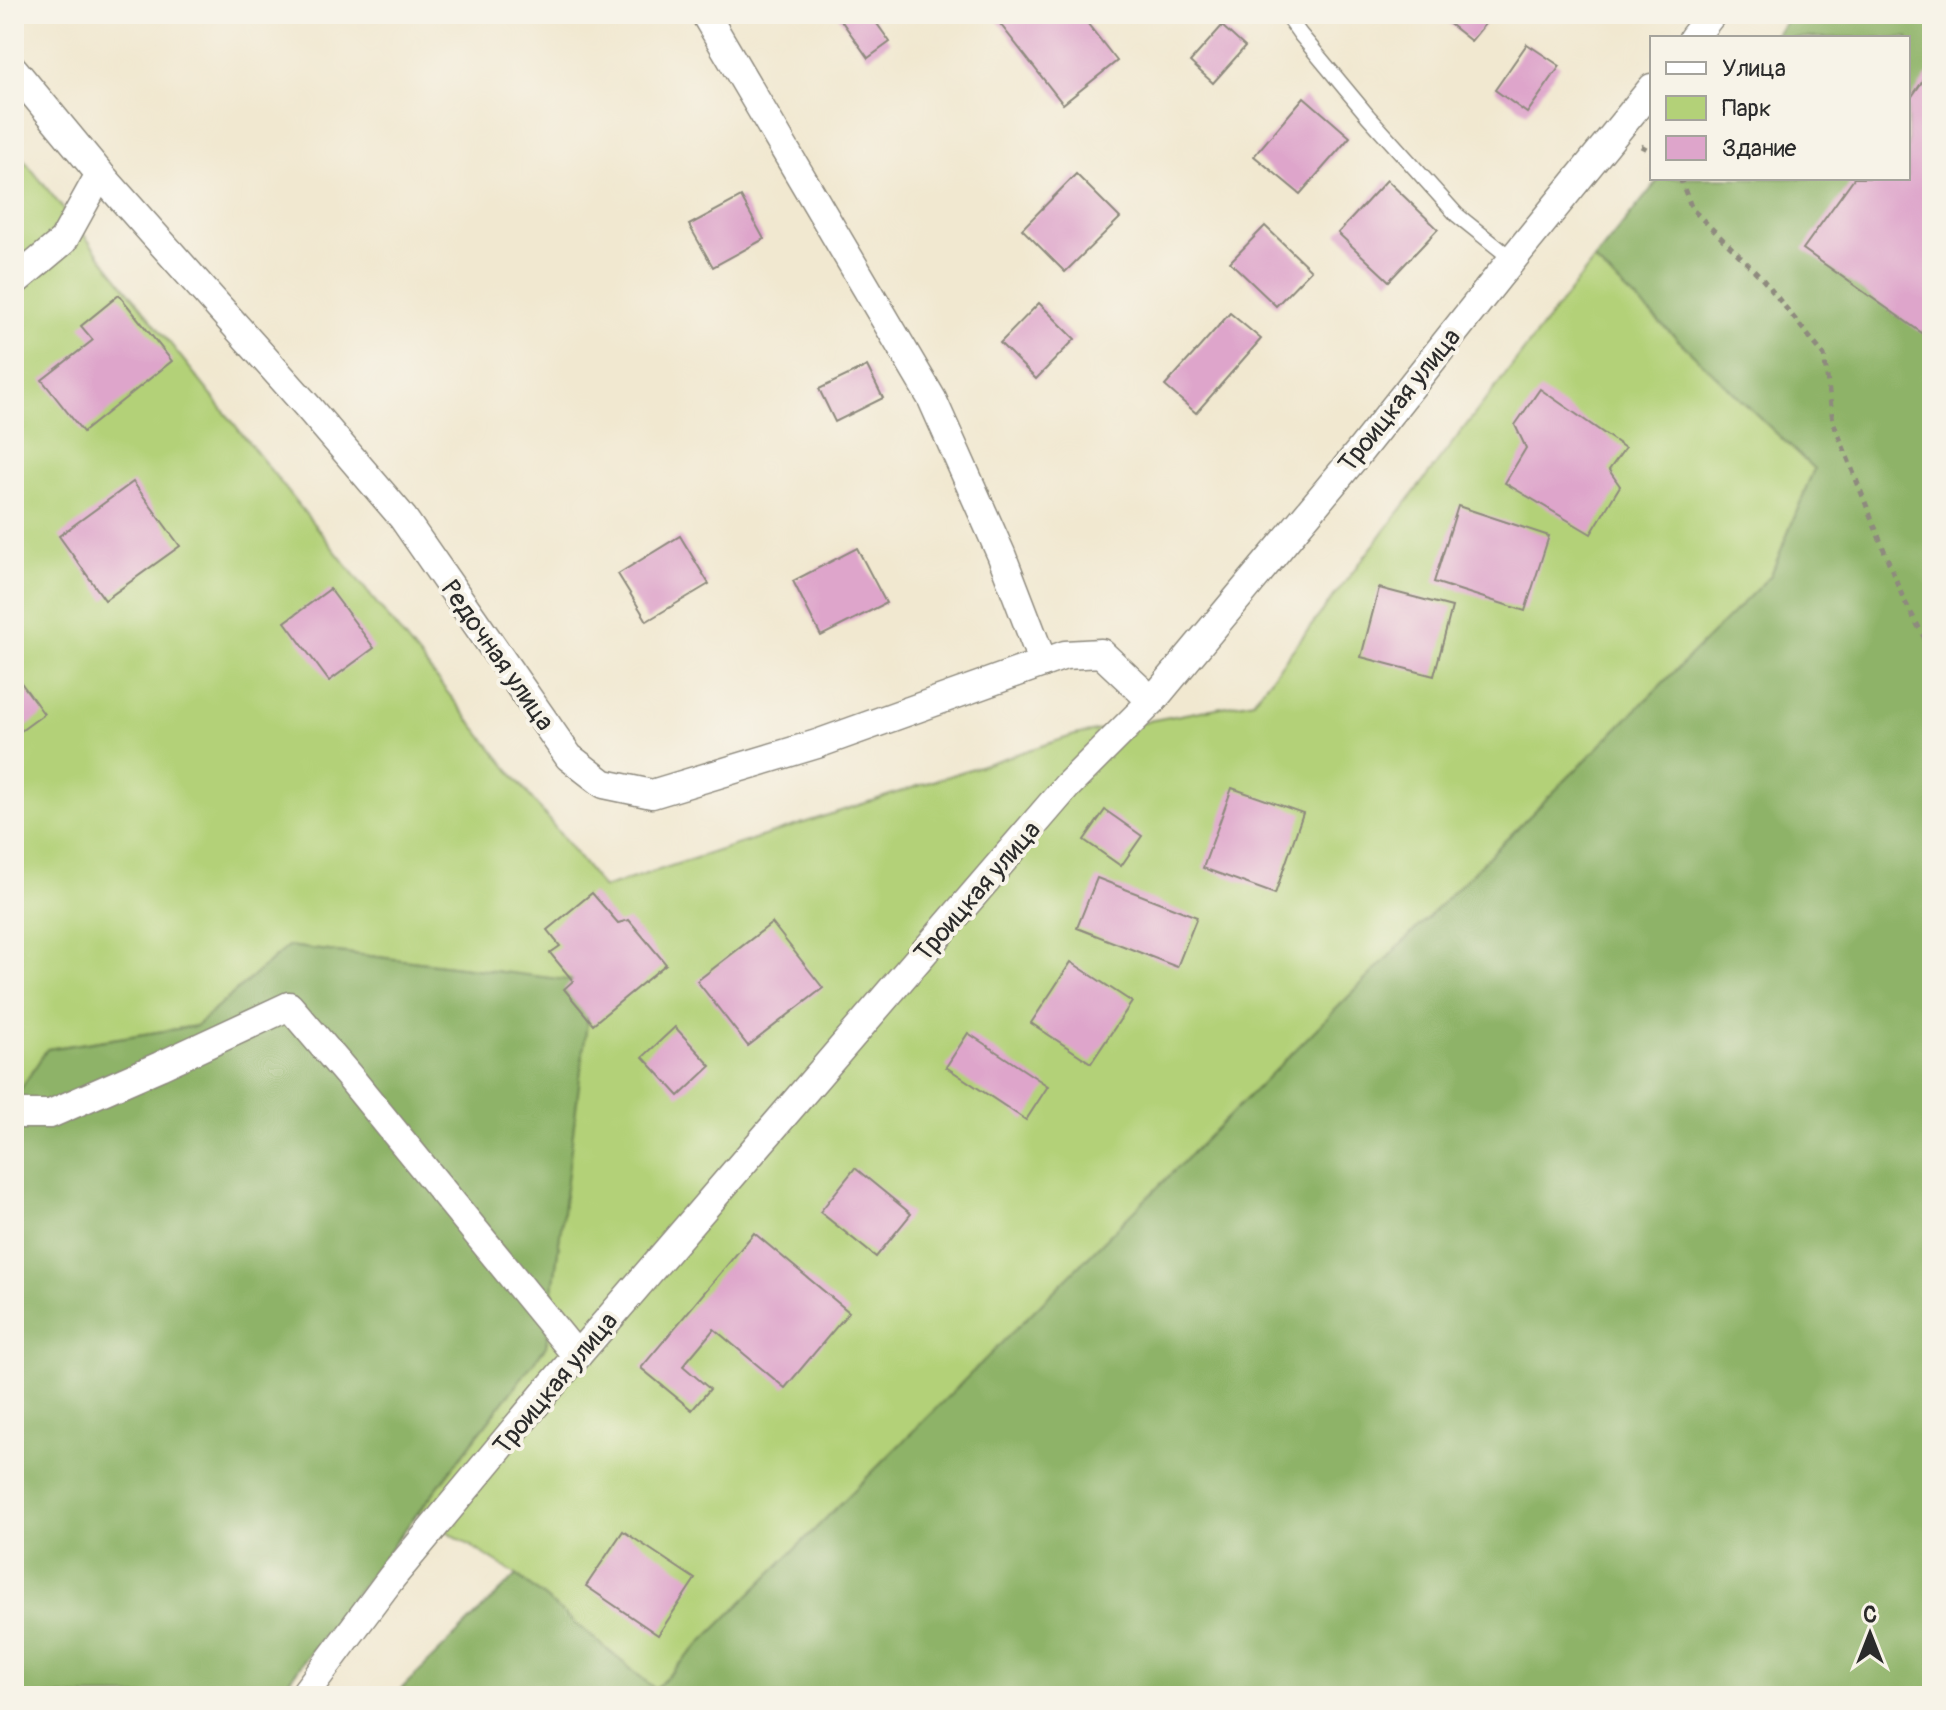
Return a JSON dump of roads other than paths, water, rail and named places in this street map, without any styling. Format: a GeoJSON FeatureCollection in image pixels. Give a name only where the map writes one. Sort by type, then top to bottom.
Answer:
{"type":"FeatureCollection","features":[{"type":"Feature","properties":{"kind":"street"},"geometry":{"type":"LineString","coordinates":[[705,14],[932,399],[1001,554],[1043,663]]}},
{"type":"Feature","properties":{"kind":"street"},"geometry":{"type":"LineString","coordinates":[[1695,36],[1712,14]]}},
{"type":"Feature","properties":{"kind":"street","name":"Редочная улица"},"geometry":{"type":"LineString","coordinates":[[14,70],[100,174],[403,518],[569,757],[604,784],[652,794],[817,744],[1065,655],[1101,653],[1152,701]]}},
{"type":"Feature","properties":{"kind":"street","name":"Троицкая улица"},"geometry":{"type":"LineString","coordinates":[[303,1696],[392,1577],[577,1356],[1067,786],[1152,701],[1359,452],[1650,90]]}},
{"type":"Feature","properties":{"kind":"street"},"geometry":{"type":"LineString","coordinates":[[14,282],[63,241],[100,174]]}},
{"type":"Feature","properties":{"kind":"street"},"geometry":{"type":"LineString","coordinates":[[14,1114],[50,1114],[289,1006],[577,1356]]}},
{"type":"Feature","properties":{"kind":"lane"},"geometry":{"type":"LineString","coordinates":[[1286,14],[1368,116],[1457,215],[1512,259]]}}]}
